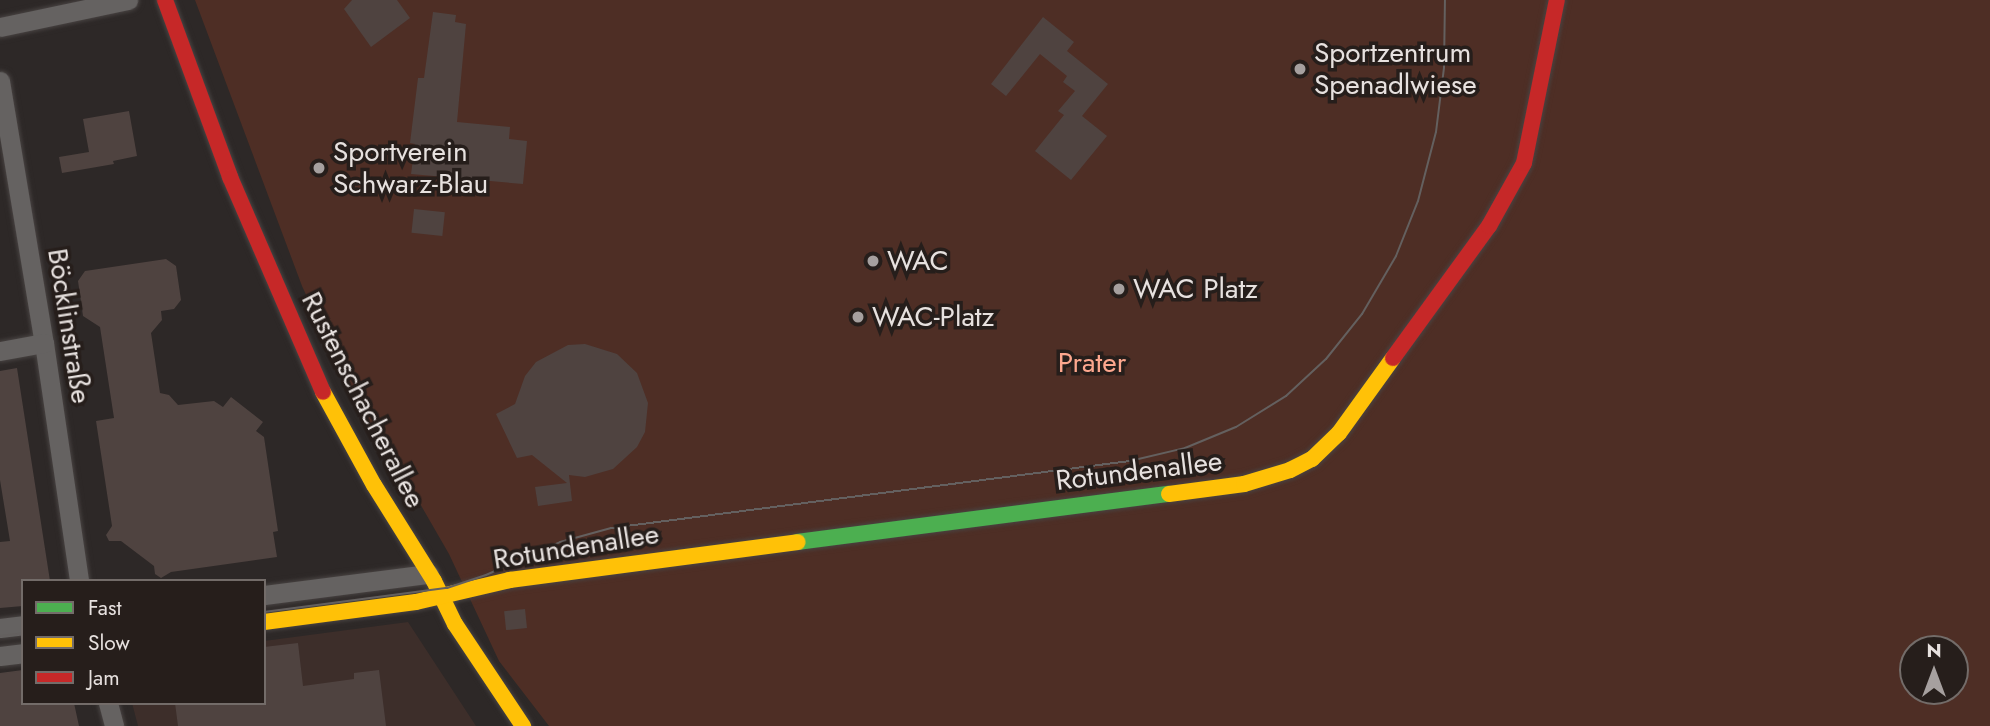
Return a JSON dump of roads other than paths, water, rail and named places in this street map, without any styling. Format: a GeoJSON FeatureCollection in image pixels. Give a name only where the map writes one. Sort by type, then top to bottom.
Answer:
{"type":"FeatureCollection","features":[{"type":"Feature","properties":{"kind":"street"},"geometry":{"type":"LineString","coordinates":[[0,27],[128,0]]}},
{"type":"Feature","properties":{"kind":"street","name":"Rustenschacherallee"},"geometry":{"type":"LineString","coordinates":[[165,0],[230,177],[314,376],[374,485],[443,597],[455,624],[523,726]]}},
{"type":"Feature","properties":{"kind":"street","name":"Rotundenallee"},"geometry":{"type":"LineString","coordinates":[[266,622],[443,597],[510,580],[1244,484],[1301,465],[1312,459],[1339,433],[1489,226],[1524,163],[1557,0]]}},
{"type":"Feature","properties":{"kind":"street","name":"Böcklinstraße"},"geometry":{"type":"LineString","coordinates":[[0,81],[44,343],[79,579]]}},
{"type":"Feature","properties":{"kind":"street"},"geometry":{"type":"LineString","coordinates":[[0,351],[44,343]]}},
{"type":"Feature","properties":{"kind":"street"},"geometry":{"type":"LineString","coordinates":[[266,595],[429,574]]}},
{"type":"Feature","properties":{"kind":"street"},"geometry":{"type":"LineString","coordinates":[[0,628],[21,625]]}},
{"type":"Feature","properties":{"kind":"street"},"geometry":{"type":"LineString","coordinates":[[0,656],[21,653]]}},
{"type":"Feature","properties":{"kind":"street"},"geometry":{"type":"LineString","coordinates":[[109,705],[114,726]]}},
{"type":"Feature","properties":{"kind":"tram line"},"geometry":{"type":"LineString","coordinates":[[266,612],[447,588],[486,575],[560,542],[611,528],[1130,461],[1185,448],[1236,427],[1286,396],[1326,359],[1362,314],[1396,256],[1418,201],[1436,132],[1444,68],[1445,0]]}},
{"type":"Feature","properties":{"kind":"tram line"},"geometry":{"type":"LineString","coordinates":[[0,636],[21,633]]}},
{"type":"Feature","properties":{"kind":"place","name":"Sportzentrum Spenadlwiese"},"geometry":{"type":"Point","coordinates":[1300,69]}},
{"type":"Feature","properties":{"kind":"place","name":"Sportverein Schwarz-Blau"},"geometry":{"type":"Point","coordinates":[319,168]}},
{"type":"Feature","properties":{"kind":"place","name":"WAC"},"geometry":{"type":"Point","coordinates":[873,261]}},
{"type":"Feature","properties":{"kind":"place","name":"WAC Platz"},"geometry":{"type":"Point","coordinates":[1119,289]}},
{"type":"Feature","properties":{"kind":"place","name":"WAC-Platz"},"geometry":{"type":"Point","coordinates":[858,317]}},
{"type":"Feature","properties":{"kind":"park label","name":"Prater"},"geometry":{"type":"Point","coordinates":[1092,363]}}]}
